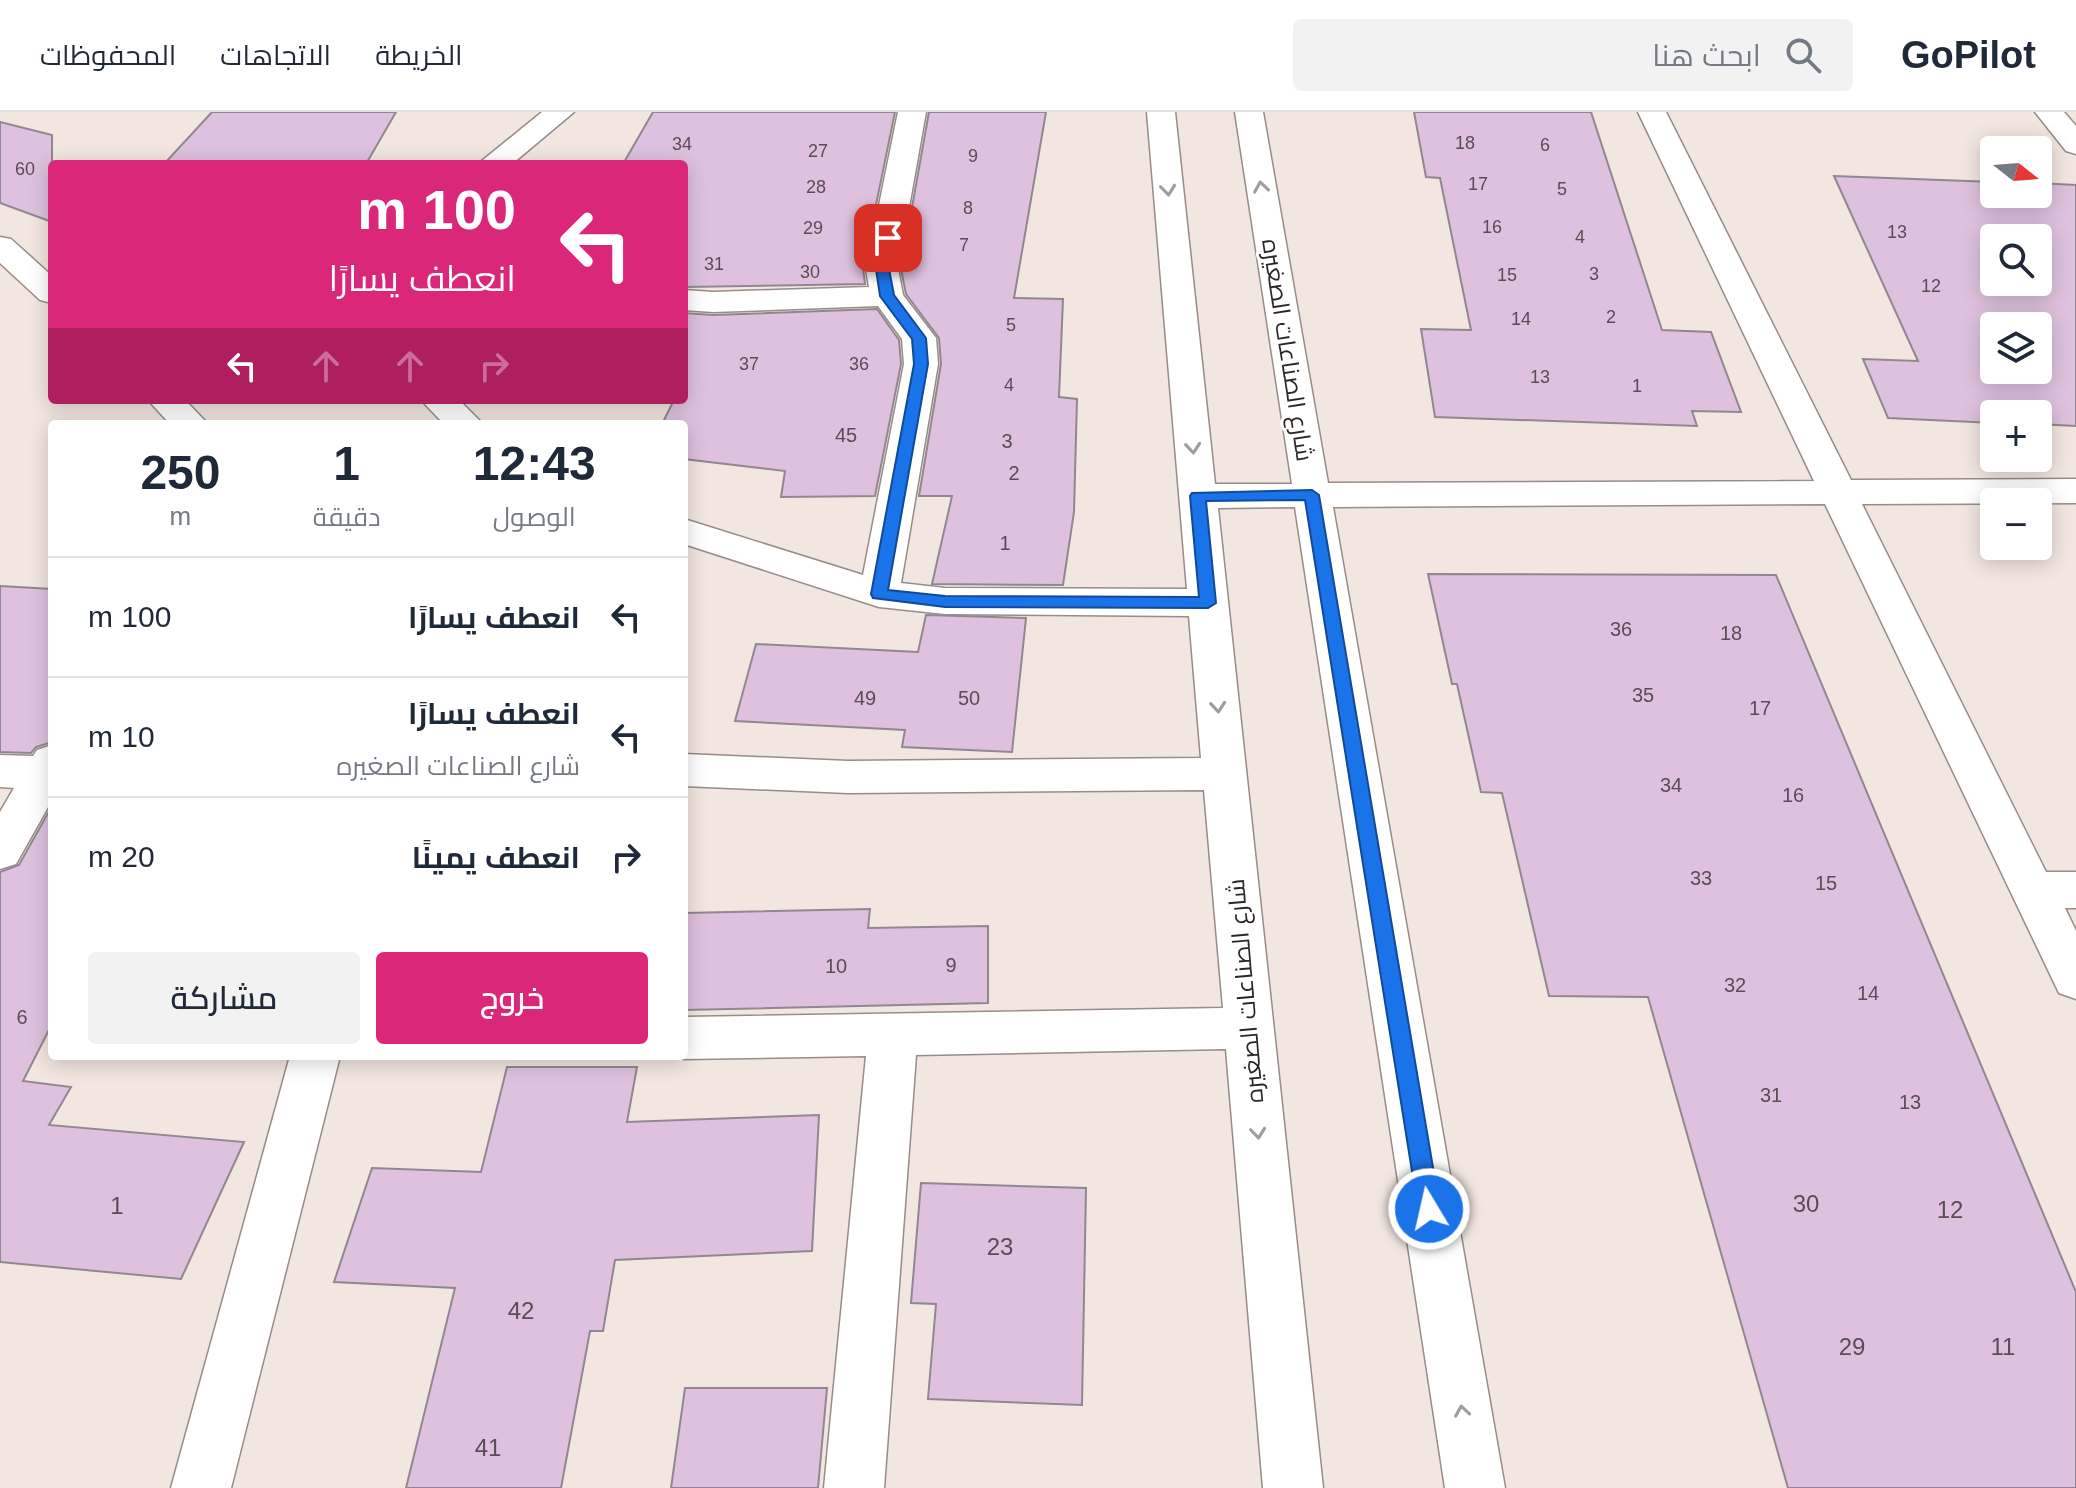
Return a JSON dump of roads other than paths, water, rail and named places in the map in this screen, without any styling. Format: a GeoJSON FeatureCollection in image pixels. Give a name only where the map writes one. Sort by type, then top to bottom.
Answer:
{"type":"FeatureCollection","features":[{"type":"Feature","properties":{"kind":"street"},"geometry":{"type":"LineString","coordinates":[[498,160],[560,112]]}},
{"type":"Feature","properties":{"kind":"street"},"geometry":{"type":"LineString","coordinates":[[879,594],[921,364],[919,338],[887,296],[882,269],[912,112]]}},
{"type":"Feature","properties":{"kind":"street","name":"شارع الصناعات الصغيره"},"geometry":{"type":"LineString","coordinates":[[1161,112],[1293,1488]]}},
{"type":"Feature","properties":{"kind":"street","name":"شارع الصناعات الصغيره"},"geometry":{"type":"LineString","coordinates":[[1249,112],[1475,1488]]}},
{"type":"Feature","properties":{"kind":"street"},"geometry":{"type":"LineString","coordinates":[[1652,112],[1838,492],[2054,890],[2076,979]]}},
{"type":"Feature","properties":{"kind":"street"},"geometry":{"type":"LineString","coordinates":[[2049,112],[2076,145]]}},
{"type":"Feature","properties":{"kind":"street"},"geometry":{"type":"LineString","coordinates":[[0,246],[48,289]]}},
{"type":"Feature","properties":{"kind":"street"},"geometry":{"type":"LineString","coordinates":[[688,300],[887,296]]}},
{"type":"Feature","properties":{"kind":"street"},"geometry":{"type":"LineString","coordinates":[[169,404],[186,420]]}},
{"type":"Feature","properties":{"kind":"street"},"geometry":{"type":"LineString","coordinates":[[442,404],[460,420]]}},
{"type":"Feature","properties":{"kind":"street"},"geometry":{"type":"LineString","coordinates":[[1198,496],[2076,491]]}},
{"type":"Feature","properties":{"kind":"street"},"geometry":{"type":"LineString","coordinates":[[688,532],[879,594],[945,601],[1208,603]]}},
{"type":"Feature","properties":{"kind":"street"},"geometry":{"type":"LineString","coordinates":[[0,852],[32,768]]}},
{"type":"Feature","properties":{"kind":"street"},"geometry":{"type":"LineString","coordinates":[[688,770],[848,777],[1224,774]]}},
{"type":"Feature","properties":{"kind":"street"},"geometry":{"type":"LineString","coordinates":[[688,1038],[1248,1028]]}},
{"type":"Feature","properties":{"kind":"street"},"geometry":{"type":"LineString","coordinates":[[854,1488],[893,1035]]}},
{"type":"Feature","properties":{"kind":"street"},"geometry":{"type":"LineString","coordinates":[[201,1488],[314,1060]]}}]}
